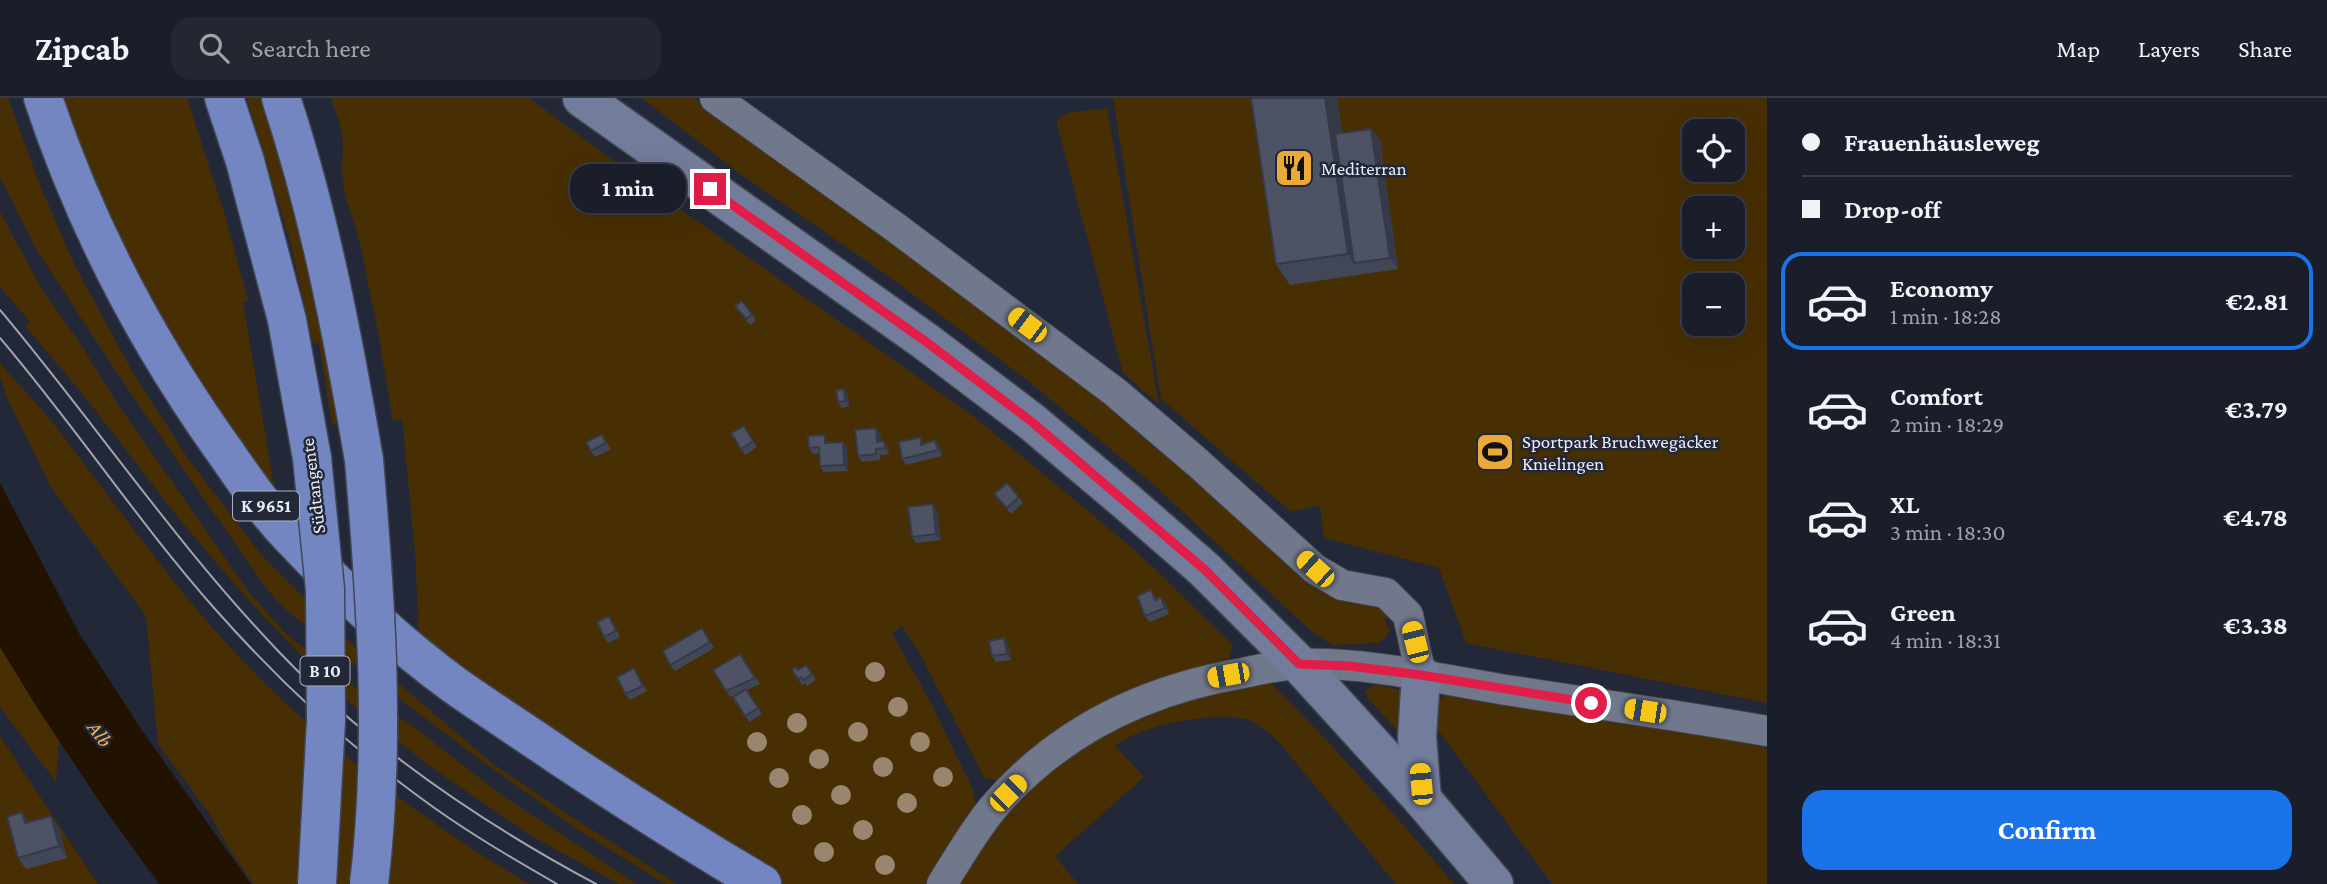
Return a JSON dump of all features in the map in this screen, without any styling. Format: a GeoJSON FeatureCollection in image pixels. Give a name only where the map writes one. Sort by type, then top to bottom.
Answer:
{"type":"FeatureCollection","features":[{"type":"Feature","properties":{"kind":"highway","name":"K 9651"},"geometry":{"type":"LineString","coordinates":[[43,98],[57,142],[103,248],[143,325],[187,399],[288,534],[368,614],[451,682],[633,806],[762,884]]}},
{"type":"Feature","properties":{"kind":"highway","name":"Südtangente"},"geometry":{"type":"LineString","coordinates":[[225,98],[245,161],[287,320],[312,458],[325,602],[326,722],[317,884]]}},
{"type":"Feature","properties":{"kind":"highway","name":"B 10"},"geometry":{"type":"LineString","coordinates":[[281,98],[300,156],[326,257],[365,460],[376,594],[378,718],[369,884]]}},
{"type":"Feature","properties":{"kind":"main road"},"geometry":{"type":"LineString","coordinates":[[582,98],[925,341],[1032,422],[1204,569],[1299,664],[1422,799],[1494,884]]}},
{"type":"Feature","properties":{"kind":"main road"},"geometry":{"type":"LineString","coordinates":[[1421,675],[1417,737],[1422,799]]}},
{"type":"Feature","properties":{"kind":"street"},"geometry":{"type":"LineString","coordinates":[[715,98],[895,227],[1115,392],[1315,569],[1342,585],[1386,593],[1408,615],[1421,675]]}},
{"type":"Feature","properties":{"kind":"street"},"geometry":{"type":"LineString","coordinates":[[942,884],[992,809],[1024,777],[1069,739],[1123,707],[1207,679],[1299,664],[1349,666],[1421,675],[1767,731]]}},
{"type":"Feature","properties":{"kind":"shaded area"},"geometry":{"type":"Polygon","coordinates":[[[0,98],[8,98],[40,185],[74,264],[132,371],[189,460],[263,557],[344,637],[492,763],[677,884],[666,884],[577,829],[472,754],[319,637],[283,607],[266,588],[125,385],[36,249],[0,177],[0,98]]]}},
{"type":"Feature","properties":{"kind":"shaded area"},"geometry":{"type":"Polygon","coordinates":[[[61,98],[187,98],[224,212],[248,300],[243,303],[275,491],[205,389],[141,282],[104,208],[61,98]]]}},
{"type":"Feature","properties":{"kind":"shaded area"},"geometry":{"type":"Polygon","coordinates":[[[247,98],[261,98],[285,178],[322,339],[338,420],[335,425],[332,424],[319,343],[313,344],[291,245],[247,98]]]}},
{"type":"Feature","properties":{"kind":"shaded area"},"geometry":{"type":"Polygon","coordinates":[[[331,98],[529,98],[653,190],[973,416],[1134,549],[1233,645],[1228,662],[1137,688],[1095,706],[1055,732],[1005,781],[985,779],[919,652],[902,626],[892,633],[932,705],[973,790],[976,803],[973,815],[929,884],[783,884],[697,835],[419,639],[415,553],[402,419],[393,421],[359,239],[345,195],[342,172],[343,143],[331,98]]]}},
{"type":"Feature","properties":{"kind":"shaded area"},"geometry":{"type":"Polygon","coordinates":[[[642,98],[693,98],[793,170],[1382,604],[1391,613],[1384,619],[1390,630],[1385,638],[1379,643],[1333,645],[1312,632],[1153,484],[1022,376],[884,273],[739,173],[642,98]]]}},
{"type":"Feature","properties":{"kind":"shaded area","name":"Sportpark Bruchwegäcker Knielingen"},"geometry":{"type":"Polygon","coordinates":[[[1113,98],[1767,98],[1767,703],[1466,643],[1439,568],[1324,538],[1320,505],[1291,512],[1161,399],[1113,98]]]}},
{"type":"Feature","properties":{"kind":"shaded area"},"geometry":{"type":"Polygon","coordinates":[[[1107,108],[1159,404],[1123,373],[1057,124],[1057,120],[1067,113],[1107,108]]]}},
{"type":"Feature","properties":{"kind":"shaded area"},"geometry":{"type":"Polygon","coordinates":[[[0,212],[41,288],[80,343],[115,400],[248,591],[285,633],[339,676],[415,728],[503,796],[637,884],[619,884],[535,838],[428,765],[348,701],[287,641],[180,520],[82,393],[26,327],[30,322],[0,287],[0,212]]]}},
{"type":"Feature","properties":{"kind":"shaded area"},"geometry":{"type":"Polygon","coordinates":[[[0,363],[53,423],[191,603],[273,692],[342,753],[414,809],[529,884],[253,884],[209,813],[158,744],[146,616],[51,487],[8,400],[0,378],[0,363]]]}},
{"type":"Feature","properties":{"kind":"shaded area"},"geometry":{"type":"Polygon","coordinates":[[[0,647],[59,741],[56,782],[0,707],[0,647]]]}},
{"type":"Feature","properties":{"kind":"shaded area"},"geometry":{"type":"Polygon","coordinates":[[[1264,683],[1272,684],[1319,733],[1454,884],[1396,884],[1277,740],[1255,723],[1225,717],[1163,725],[1127,738],[1115,746],[1144,777],[1055,856],[1078,884],[955,884],[1017,799],[1041,776],[1100,733],[1189,698],[1264,683]]]}},
{"type":"Feature","properties":{"kind":"shaded area"},"geometry":{"type":"Polygon","coordinates":[[[1371,686],[1406,691],[1402,727],[1396,729],[1368,699],[1365,692],[1371,686]]]}},
{"type":"Feature","properties":{"kind":"shaded area"},"geometry":{"type":"Polygon","coordinates":[[[1454,689],[1479,689],[1767,748],[1767,884],[1552,884],[1433,723],[1430,706],[1454,689]]]}},
{"type":"Feature","properties":{"kind":"shaded area"},"geometry":{"type":"Polygon","coordinates":[[[0,736],[98,884],[0,884],[0,736]]]}},
{"type":"Feature","properties":{"kind":"water","name":"Alb"},"geometry":{"type":"Polygon","coordinates":[[[0,483],[79,633],[143,732],[251,884],[159,884],[101,804],[36,706],[0,647],[0,483]]]}},
{"type":"Feature","properties":{"kind":"building"},"geometry":{"type":"Polygon","coordinates":[[[1251,98],[1325,98],[1348,254],[1276,264],[1251,98]]]}},
{"type":"Feature","properties":{"kind":"building"},"geometry":{"type":"Polygon","coordinates":[[[1371,129],[1390,258],[1354,263],[1335,134],[1371,129]]]}},
{"type":"Feature","properties":{"kind":"building"},"geometry":{"type":"Polygon","coordinates":[[[742,301],[752,314],[746,319],[735,306],[742,301]]]}},
{"type":"Feature","properties":{"kind":"building"},"geometry":{"type":"Polygon","coordinates":[[[844,389],[845,401],[838,402],[836,390],[844,389]]]}},
{"type":"Feature","properties":{"kind":"building"},"geometry":{"type":"Polygon","coordinates":[[[744,426],[753,441],[741,449],[731,433],[744,426]]]}},
{"type":"Feature","properties":{"kind":"building"},"geometry":{"type":"Polygon","coordinates":[[[876,428],[877,442],[884,441],[885,448],[876,449],[876,454],[858,456],[855,430],[876,428]]]}},
{"type":"Feature","properties":{"kind":"building"},"geometry":{"type":"Polygon","coordinates":[[[602,434],[606,443],[591,451],[586,442],[602,434]]]}},
{"type":"Feature","properties":{"kind":"building"},"geometry":{"type":"Polygon","coordinates":[[[825,435],[825,443],[843,442],[844,465],[820,466],[819,447],[809,448],[808,436],[825,435]]]}},
{"type":"Feature","properties":{"kind":"building"},"geometry":{"type":"Polygon","coordinates":[[[921,437],[921,445],[935,440],[938,450],[902,459],[899,442],[921,437]]]}},
{"type":"Feature","properties":{"kind":"building"},"geometry":{"type":"Polygon","coordinates":[[[1007,483],[1019,497],[1007,508],[994,494],[1007,483]]]}},
{"type":"Feature","properties":{"kind":"building"},"geometry":{"type":"Polygon","coordinates":[[[933,504],[936,534],[912,537],[908,507],[933,504]]]}},
{"type":"Feature","properties":{"kind":"building"},"geometry":{"type":"Polygon","coordinates":[[[1151,590],[1155,600],[1161,597],[1165,608],[1145,616],[1137,596],[1151,590]]]}},
{"type":"Feature","properties":{"kind":"building"},"geometry":{"type":"Polygon","coordinates":[[[609,616],[616,631],[604,637],[597,622],[609,616]]]}},
{"type":"Feature","properties":{"kind":"building"},"geometry":{"type":"Polygon","coordinates":[[[702,628],[710,642],[670,665],[663,651],[702,628]]]}},
{"type":"Feature","properties":{"kind":"building"},"geometry":{"type":"Polygon","coordinates":[[[1004,638],[1007,654],[992,656],[989,641],[1004,638]]]}},
{"type":"Feature","properties":{"kind":"building"},"geometry":{"type":"Polygon","coordinates":[[[740,654],[755,678],[726,691],[713,670],[740,654]]]}},
{"type":"Feature","properties":{"kind":"building"},"geometry":{"type":"Polygon","coordinates":[[[806,665],[812,674],[803,680],[801,677],[798,679],[792,670],[806,665]]]}},
{"type":"Feature","properties":{"kind":"building"},"geometry":{"type":"Polygon","coordinates":[[[634,668],[643,686],[625,694],[617,677],[634,668]]]}},
{"type":"Feature","properties":{"kind":"building"},"geometry":{"type":"Polygon","coordinates":[[[746,689],[758,708],[745,716],[733,697],[746,689]]]}},
{"type":"Feature","properties":{"kind":"building"},"geometry":{"type":"Polygon","coordinates":[[[22,812],[25,823],[51,816],[59,846],[18,858],[7,817],[22,812]]]}},
{"type":"Feature","properties":{"kind":"tram line"},"geometry":{"type":"LineString","coordinates":[[0,310],[207,571],[281,654],[316,688],[352,721],[430,781],[511,836],[596,884]]}},
{"type":"Feature","properties":{"kind":"tram line"},"geometry":{"type":"LineString","coordinates":[[0,338],[187,576],[238,635],[287,684],[337,731],[418,796],[469,831],[557,884]]}},
{"type":"Feature","properties":{"kind":"place","name":"Mediterran"},"geometry":{"type":"Point","coordinates":[1294,168]}},
{"type":"Feature","properties":{"kind":"place","name":"Sportpark Bruchwegäcker Knielingen"},"geometry":{"type":"Point","coordinates":[1495,452]}},
{"type":"Feature","properties":{"kind":"route"},"geometry":{"type":"LineString","coordinates":[[710,189],[925,341],[1032,422],[1204,569],[1299,664],[1349,666],[1421,675],[1591,703]]}}]}
